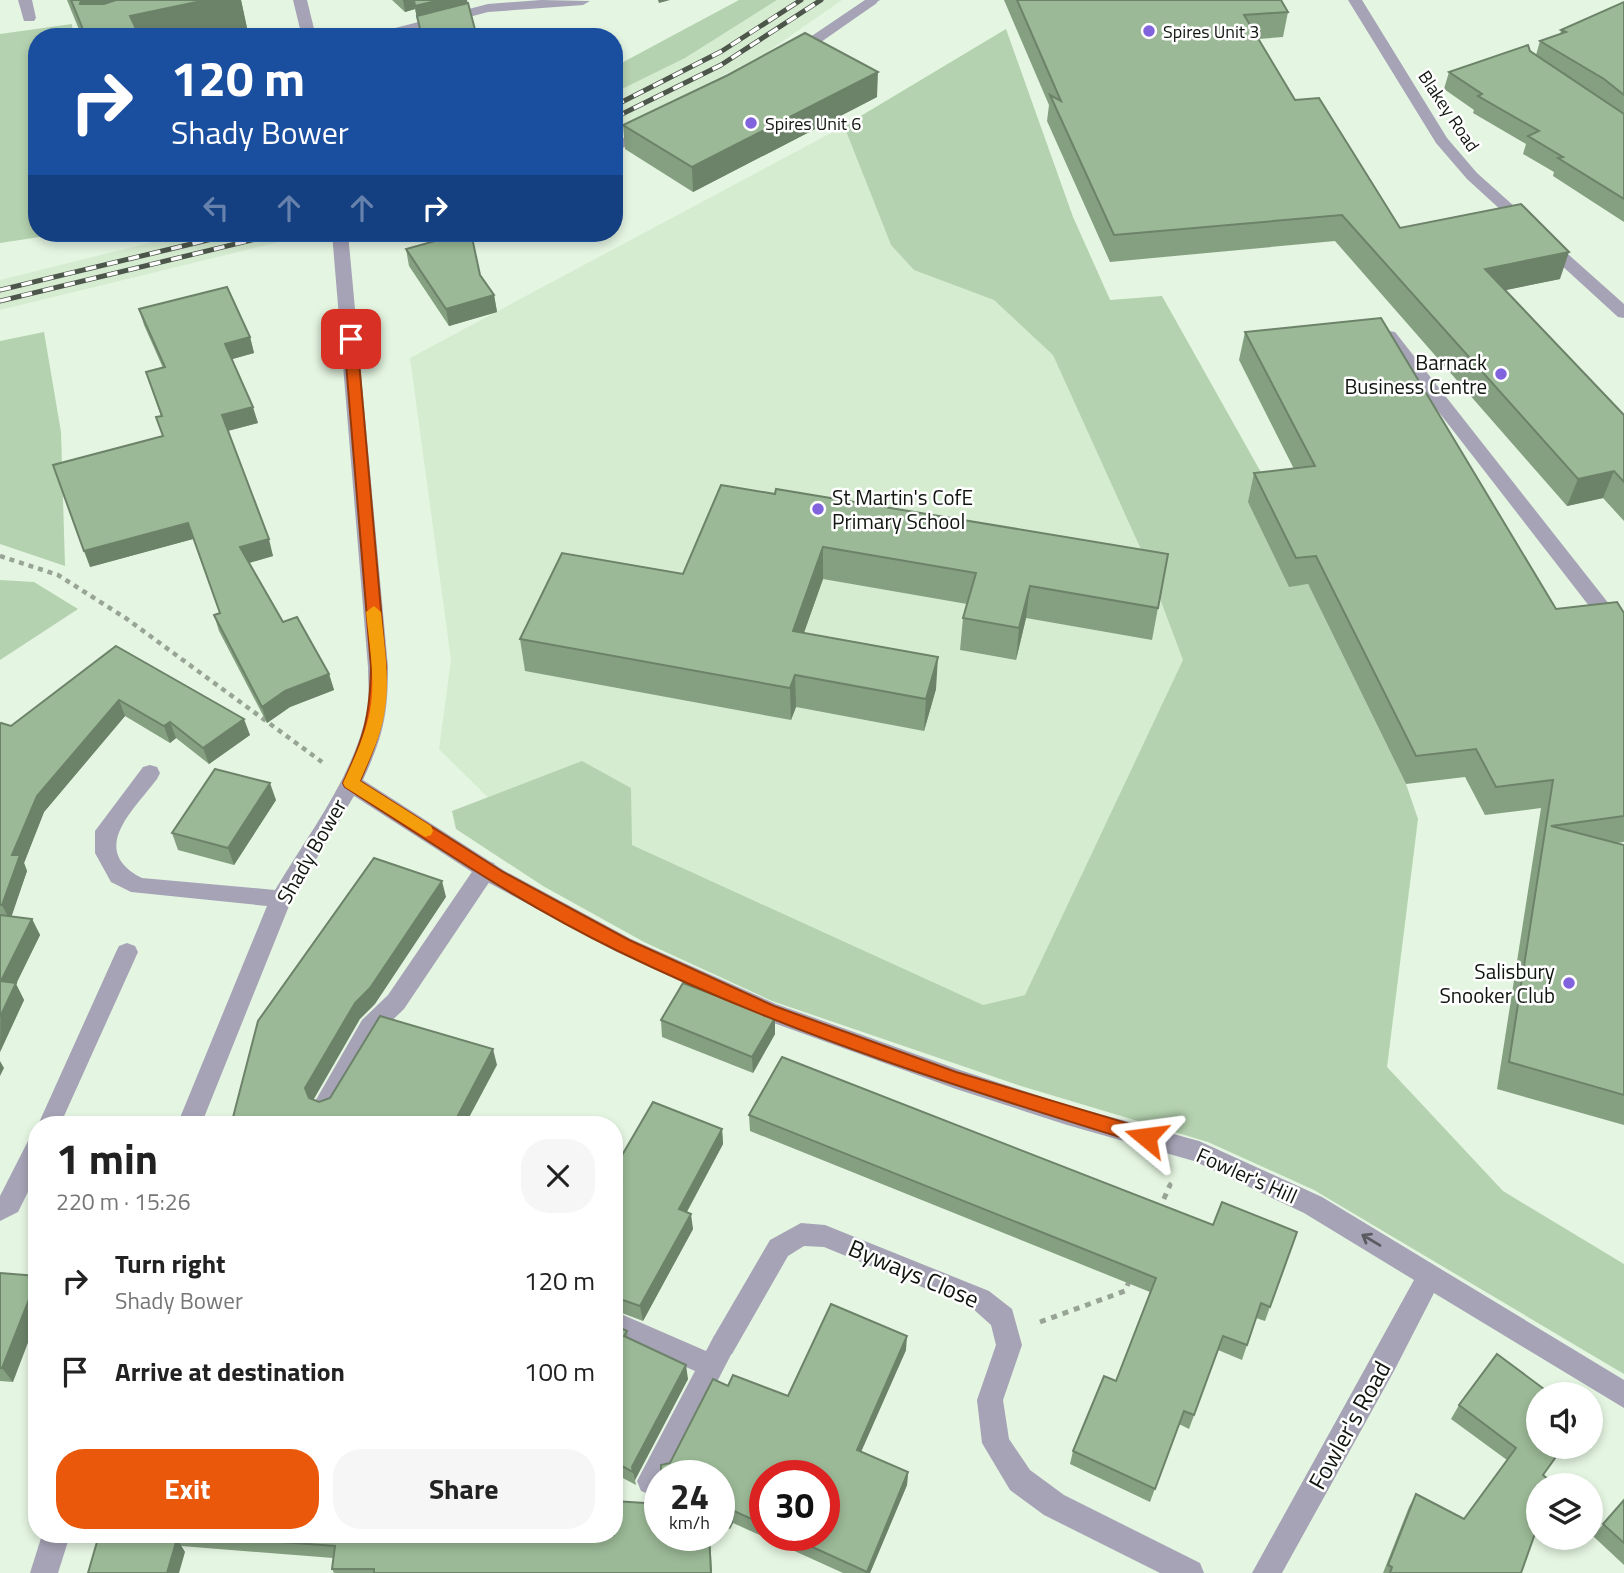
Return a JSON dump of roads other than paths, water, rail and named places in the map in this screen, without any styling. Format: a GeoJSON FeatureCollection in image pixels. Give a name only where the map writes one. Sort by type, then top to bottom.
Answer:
{"type":"FeatureCollection","features":[{"type":"Feature","properties":{"kind":"street"},"geometry":{"type":"LineString","coordinates":[[25,0],[29,18]]}},
{"type":"Feature","properties":{"kind":"street"},"geometry":{"type":"LineString","coordinates":[[300,0],[307,28]]}},
{"type":"Feature","properties":{"kind":"street","name":"Blakey Road"},"geometry":{"type":"LineString","coordinates":[[1355,0],[1441,140],[1472,176],[1624,313]]}},
{"type":"Feature","properties":{"kind":"street"},"geometry":{"type":"LineString","coordinates":[[411,28],[488,8],[583,1]]}},
{"type":"Feature","properties":{"kind":"street"},"geometry":{"type":"LineString","coordinates":[[775,65],[871,1]]}},
{"type":"Feature","properties":{"kind":"street"},"geometry":{"type":"LineString","coordinates":[[623,144],[663,124]]}},
{"type":"Feature","properties":{"kind":"street","name":"Shady Bower"},"geometry":{"type":"LineString","coordinates":[[193,1116],[281,899],[351,783],[368,746],[378,708],[379,667],[341,242]]}},
{"type":"Feature","properties":{"kind":"street"},"geometry":{"type":"LineString","coordinates":[[1389,336],[1624,637]]}},
{"type":"Feature","properties":{"kind":"street"},"geometry":{"type":"LineString","coordinates":[[150,773],[106,831],[106,853],[119,876],[139,886],[281,899]]}},
{"type":"Feature","properties":{"kind":"street","name":"Fowler's Hill"},"geometry":{"type":"LineString","coordinates":[[351,783],[486,869],[623,945],[768,1012],[956,1079],[1067,1115],[1199,1152],[1313,1205],[1624,1395]]}},
{"type":"Feature","properties":{"kind":"street"},"geometry":{"type":"LineString","coordinates":[[325,1105],[370,1027],[396,1002],[486,869]]}},
{"type":"Feature","properties":{"kind":"street"},"geometry":{"type":"LineString","coordinates":[[52,1116],[127,952]]}},
{"type":"Feature","properties":{"kind":"street"},"geometry":{"type":"LineString","coordinates":[[0,1210],[9,1204],[28,1167]]}},
{"type":"Feature","properties":{"kind":"street","name":"Byways Close"},"geometry":{"type":"LineString","coordinates":[[662,1460],[779,1248],[801,1234],[825,1236],[980,1299],[1003,1318],[1009,1345],[990,1400],[996,1443],[1020,1480],[1054,1505],[1190,1573]]}},
{"type":"Feature","properties":{"kind":"street","name":"Fowler's Road"},"geometry":{"type":"LineString","coordinates":[[1266,1573],[1385,1362],[1430,1275]]}},
{"type":"Feature","properties":{"kind":"street"},"geometry":{"type":"LineString","coordinates":[[623,1326],[718,1356]]}},
{"type":"Feature","properties":{"kind":"street"},"geometry":{"type":"LineString","coordinates":[[44,1573],[53,1543]]}},
{"type":"Feature","properties":{"kind":"railway"},"geometry":{"type":"LineString","coordinates":[[623,101],[722,51],[801,0]]}},
{"type":"Feature","properties":{"kind":"railway"},"geometry":{"type":"LineString","coordinates":[[623,114],[721,65],[821,0]]}},
{"type":"Feature","properties":{"kind":"railway"},"geometry":{"type":"LineString","coordinates":[[0,290],[200,242]]}},
{"type":"Feature","properties":{"kind":"railway"},"geometry":{"type":"LineString","coordinates":[[0,301],[244,242]]}},
{"type":"Feature","properties":{"kind":"place","name":"Spires Unit 3"},"geometry":{"type":"Point","coordinates":[1149,31]}},
{"type":"Feature","properties":{"kind":"place","name":"Spires Unit 6"},"geometry":{"type":"Point","coordinates":[751,123]}},
{"type":"Feature","properties":{"kind":"place","name":"Barnack Business Centre"},"geometry":{"type":"Point","coordinates":[1501,374]}},
{"type":"Feature","properties":{"kind":"place","name":"St Martin's CofE Primary School"},"geometry":{"type":"Point","coordinates":[818,509]}},
{"type":"Feature","properties":{"kind":"place","name":"Salisbury Snooker Club"},"geometry":{"type":"Point","coordinates":[1569,983]}}]}
